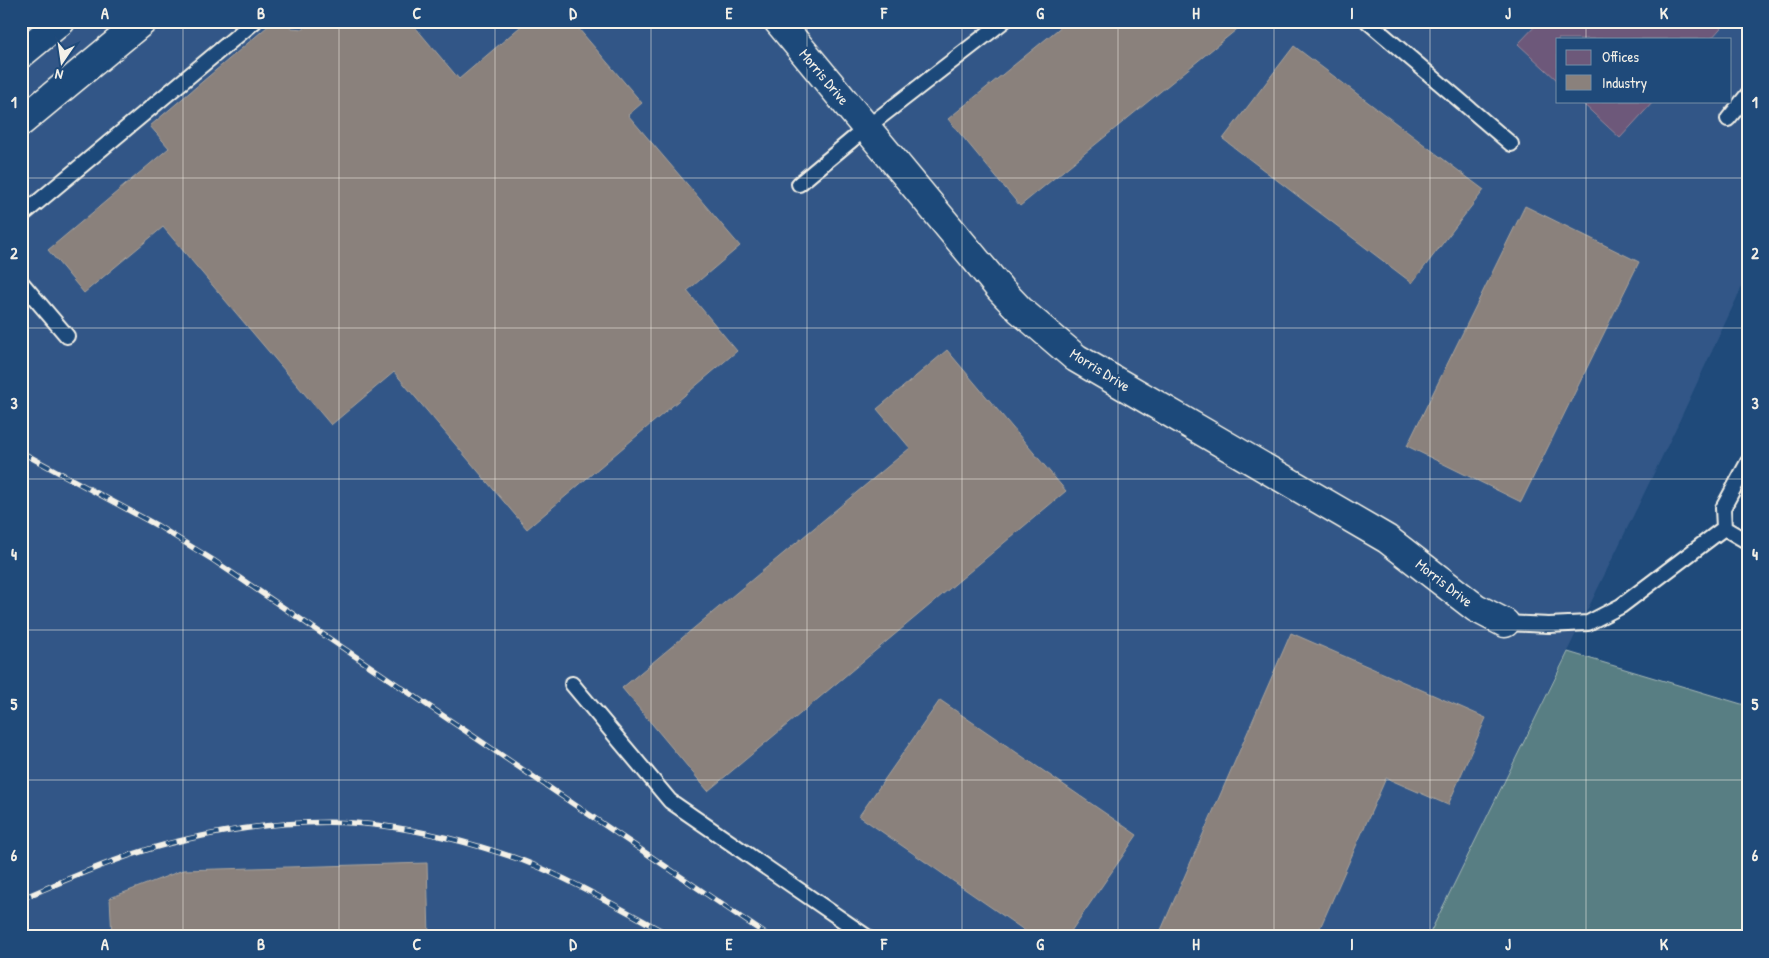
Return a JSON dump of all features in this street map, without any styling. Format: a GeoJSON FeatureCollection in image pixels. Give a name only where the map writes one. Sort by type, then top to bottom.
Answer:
{"type":"FeatureCollection","features":[{"type":"Feature","properties":{"kind":"street"},"geometry":{"type":"LineString","coordinates":[[21,54],[61,21]]}},
{"type":"Feature","properties":{"kind":"street"},"geometry":{"type":"LineString","coordinates":[[21,122],[143,21]]}},
{"type":"Feature","properties":{"kind":"street","name":"Morris Drive"},"geometry":{"type":"LineString","coordinates":[[778,21],[1000,289],[1020,310],[1076,358],[1387,539],[1476,608],[1505,623]]}},
{"type":"Feature","properties":{"kind":"lane"},"geometry":{"type":"LineString","coordinates":[[21,216],[255,21]]}},
{"type":"Feature","properties":{"kind":"lane"},"geometry":{"type":"LineString","coordinates":[[799,184],[866,128],[1004,21]]}},
{"type":"Feature","properties":{"kind":"lane"},"geometry":{"type":"LineString","coordinates":[[1367,21],[1511,144]]}},
{"type":"Feature","properties":{"kind":"lane"},"geometry":{"type":"LineString","coordinates":[[1728,119],[1748,94]]}},
{"type":"Feature","properties":{"kind":"lane"},"geometry":{"type":"LineString","coordinates":[[21,282],[67,336]]}},
{"type":"Feature","properties":{"kind":"lane"},"geometry":{"type":"LineString","coordinates":[[1724,528],[1723,508],[1748,462]]}},
{"type":"Feature","properties":{"kind":"lane"},"geometry":{"type":"LineString","coordinates":[[1505,623],[1549,625],[1588,623],[1621,606],[1724,528]]}},
{"type":"Feature","properties":{"kind":"lane"},"geometry":{"type":"LineString","coordinates":[[1724,528],[1748,542]]}},
{"type":"Feature","properties":{"kind":"lane"},"geometry":{"type":"LineString","coordinates":[[572,684],[670,801],[867,937]]}},
{"type":"Feature","properties":{"kind":"shaded area"},"geometry":{"type":"Polygon","coordinates":[[[21,21],[1748,21],[1748,278],[1428,937],[21,937],[21,21]]]}},
{"type":"Feature","properties":{"kind":"green space"},"geometry":{"type":"Polygon","coordinates":[[[1568,652],[1748,706],[1748,937],[1428,937],[1568,652]]]}},
{"type":"Feature","properties":{"kind":"building: Offices"},"geometry":{"type":"Polygon","coordinates":[[[1540,21],[1727,21],[1712,38],[1556,38],[1556,79],[1518,44],[1540,21]]]}},
{"type":"Feature","properties":{"kind":"building: Offices"},"geometry":{"type":"Polygon","coordinates":[[[1581,102],[1653,102],[1620,138],[1581,102]]]}},
{"type":"Feature","properties":{"kind":"building: Industry"},"geometry":{"type":"Polygon","coordinates":[[[274,21],[285,21],[291,28],[304,29],[313,21],[410,21],[459,79],[527,21],[572,21],[642,103],[628,115],[740,246],[687,291],[737,351],[527,529],[394,372],[331,425],[163,227],[84,293],[48,250],[169,148],[150,126],[274,21]]]}},
{"type":"Feature","properties":{"kind":"building: Industry"},"geometry":{"type":"Polygon","coordinates":[[[1068,21],[1247,21],[1020,206],[948,119],[1068,21]]]}},
{"type":"Feature","properties":{"kind":"building: Industry"},"geometry":{"type":"Polygon","coordinates":[[[1294,46],[1484,190],[1412,283],[1223,139],[1294,46]]]}},
{"type":"Feature","properties":{"kind":"building: Industry"},"geometry":{"type":"Polygon","coordinates":[[[1525,206],[1639,262],[1521,502],[1407,446],[1525,206]]]}},
{"type":"Feature","properties":{"kind":"building: Industry"},"geometry":{"type":"Polygon","coordinates":[[[947,350],[1066,491],[708,791],[622,688],[910,448],[877,409],[947,350]]]}},
{"type":"Feature","properties":{"kind":"building: Industry"},"geometry":{"type":"Polygon","coordinates":[[[1291,633],[1486,718],[1448,805],[1386,778],[1316,937],[1158,937],[1291,633]]]}},
{"type":"Feature","properties":{"kind":"building: Industry"},"geometry":{"type":"Polygon","coordinates":[[[940,700],[1137,835],[1067,937],[1034,937],[859,816],[940,700]]]}},
{"type":"Feature","properties":{"kind":"building: Industry"},"geometry":{"type":"Polygon","coordinates":[[[427,863],[429,937],[112,937],[110,898],[183,870],[427,863]]]}},
{"type":"Feature","properties":{"kind":"railway"},"geometry":{"type":"LineString","coordinates":[[21,452],[158,526],[213,560],[770,937]]}},
{"type":"Feature","properties":{"kind":"railway"},"geometry":{"type":"LineString","coordinates":[[21,899],[124,857],[188,839],[260,826],[311,822],[361,823],[437,835],[524,861],[576,885],[662,931]]}}]}
